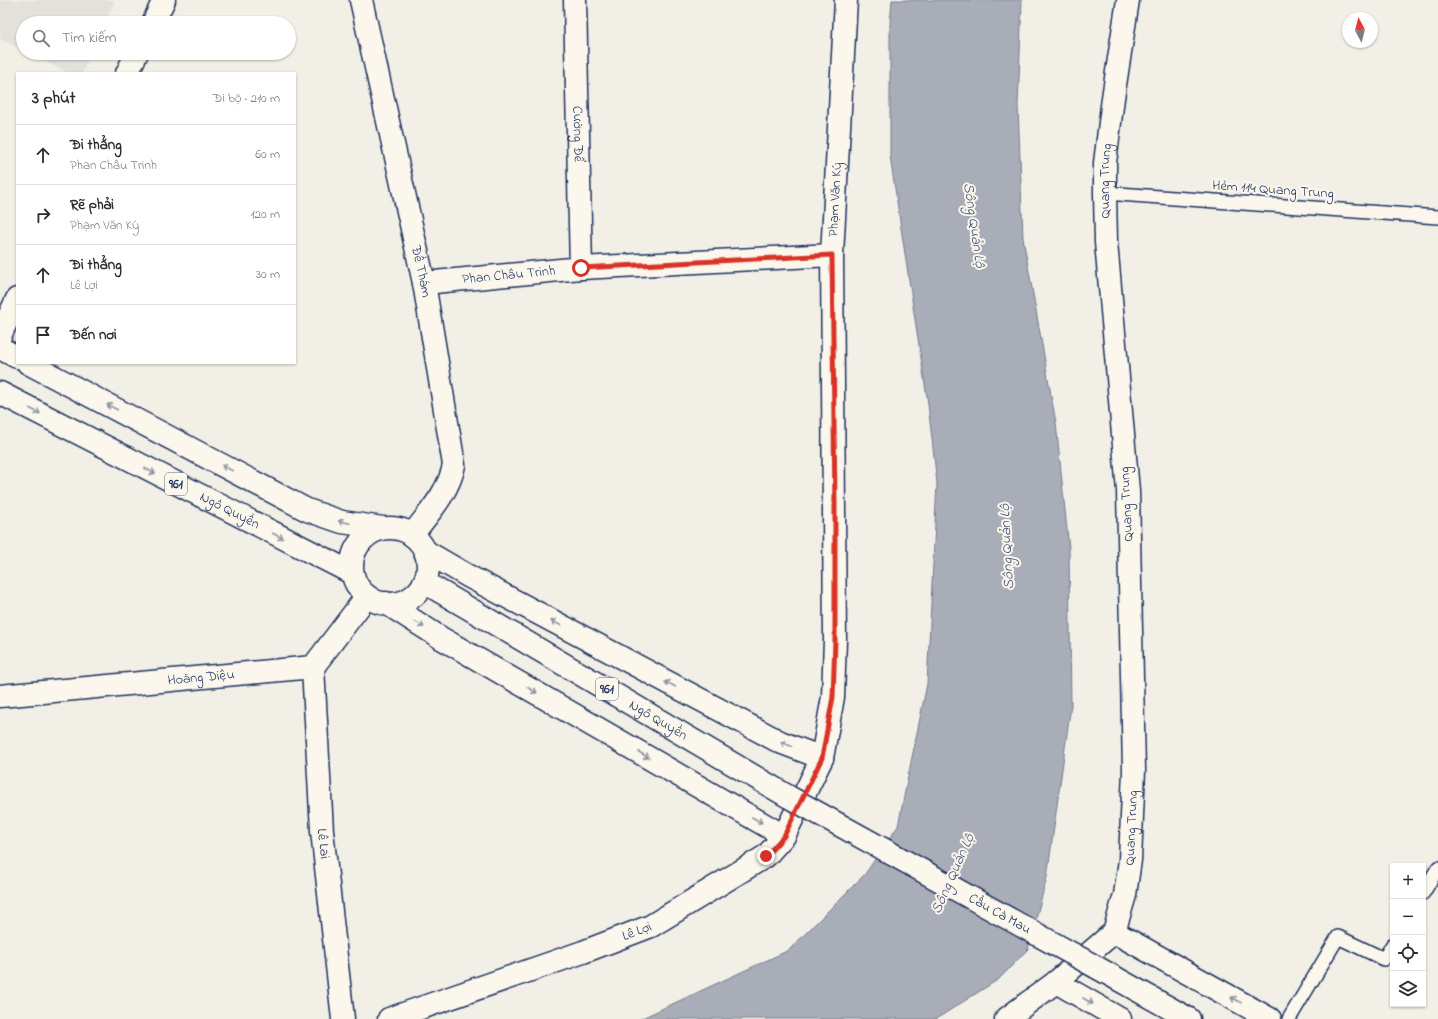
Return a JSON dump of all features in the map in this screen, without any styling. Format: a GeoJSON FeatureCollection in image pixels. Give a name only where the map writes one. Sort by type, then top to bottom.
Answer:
{"type":"FeatureCollection","features":[{"type":"Feature","properties":{"kind":"street"},"geometry":{"type":"LineString","coordinates":[[156,16],[164,0]]}},
{"type":"Feature","properties":{"kind":"street","name":"Đề Thám"},"geometry":{"type":"LineString","coordinates":[[361,0],[424,283],[454,465],[448,486],[419,543]]}},
{"type":"Feature","properties":{"kind":"street","name":"Cường Để"},"geometry":{"type":"LineString","coordinates":[[575,0],[581,268]]}},
{"type":"Feature","properties":{"kind":"street","name":"Phạm Văn Ký"},"geometry":{"type":"LineString","coordinates":[[822,758],[833,697],[835,640],[832,255],[846,0]]}},
{"type":"Feature","properties":{"kind":"street","name":"Quang Trung"},"geometry":{"type":"LineString","coordinates":[[1114,932],[1125,895],[1130,860],[1134,770],[1128,491],[1106,242],[1105,163],[1128,0]]}},
{"type":"Feature","properties":{"kind":"street"},"geometry":{"type":"LineString","coordinates":[[128,72],[134,60]]}},
{"type":"Feature","properties":{"kind":"street","name":"Phan Châu Trinh"},"geometry":{"type":"LineString","coordinates":[[424,283],[581,268],[832,255]]}},
{"type":"Feature","properties":{"kind":"street"},"geometry":{"type":"LineString","coordinates":[[0,336],[16,301]]}},
{"type":"Feature","properties":{"kind":"street"},"geometry":{"type":"LineString","coordinates":[[0,348],[16,357]]}},
{"type":"Feature","properties":{"kind":"street"},"geometry":{"type":"LineString","coordinates":[[30,364],[307,510],[342,522],[403,530],[419,543],[468,576],[780,742],[822,758]]}},
{"type":"Feature","properties":{"kind":"street","name":"Ngô Quyền"},"geometry":{"type":"LineString","coordinates":[[0,393],[352,573]]}},
{"type":"Feature","properties":{"kind":"street"},"geometry":{"type":"LineString","coordinates":[[383,528],[371,533],[362,540],[355,550],[352,561],[352,573],[358,586],[377,600],[441,638],[784,836]]}},
{"type":"Feature","properties":{"kind":"street"},"geometry":{"type":"LineString","coordinates":[[377,600],[397,603],[408,599],[418,592],[424,582],[428,562],[419,543]]}},
{"type":"Feature","properties":{"kind":"street","name":"Ngô Quyền"},"geometry":{"type":"LineString","coordinates":[[424,582],[789,797]]}},
{"type":"Feature","properties":{"kind":"street"},"geometry":{"type":"LineString","coordinates":[[313,667],[377,600]]}},
{"type":"Feature","properties":{"kind":"street","name":"Hoàng Diệu"},"geometry":{"type":"LineString","coordinates":[[0,696],[313,667]]}},
{"type":"Feature","properties":{"kind":"street","name":"Lê Lai"},"geometry":{"type":"LineString","coordinates":[[313,667],[322,831],[342,1019]]}},
{"type":"Feature","properties":{"kind":"street","name":"Lê Lợi"},"geometry":{"type":"LineString","coordinates":[[389,1019],[576,955],[651,926],[766,856],[784,836],[822,758]]}},
{"type":"Feature","properties":{"kind":"street","name":"Cầu Cà Mau"},"geometry":{"type":"LineString","coordinates":[[789,797],[1190,1019]]}},
{"type":"Feature","properties":{"kind":"street"},"geometry":{"type":"LineString","coordinates":[[1006,1019],[1056,982],[1114,932],[1270,1019]]}},
{"type":"Feature","properties":{"kind":"street"},"geometry":{"type":"LineString","coordinates":[[1056,982],[1120,1019]]}},
{"type":"Feature","properties":{"kind":"lane","name":"Hẻm 114 Quang Trung"},"geometry":{"type":"LineString","coordinates":[[1105,194],[1438,217]]}},
{"type":"Feature","properties":{"kind":"lane"},"geometry":{"type":"LineString","coordinates":[[1426,888],[1438,868]]}},
{"type":"Feature","properties":{"kind":"lane"},"geometry":{"type":"LineString","coordinates":[[1288,1019],[1338,937],[1384,960],[1390,949]]}},
{"type":"Feature","properties":{"kind":"shaded area"},"geometry":{"type":"Polygon","coordinates":[[[0,0],[115,0],[108,16],[16,16],[16,47],[0,39],[0,0]]]}},
{"type":"Feature","properties":{"kind":"shaded area"},"geometry":{"type":"Polygon","coordinates":[[[42,60],[88,60],[82,72],[66,72],[42,60]]]}},
{"type":"Feature","properties":{"kind":"water","name":"Sông Quản Lộ"},"geometry":{"type":"Polygon","coordinates":[[[892,0],[1022,0],[1018,105],[1023,238],[1056,423],[1069,549],[1071,705],[1047,877],[1028,949],[999,979],[936,1019],[640,1019],[789,950],[865,874],[898,826],[927,684],[937,483],[928,404],[890,156],[890,24],[892,0]]]}},
{"type":"Feature","properties":{"kind":"route"},"geometry":{"type":"LineString","coordinates":[[581,268],[832,255],[835,504],[835,640],[833,697],[822,758],[784,836],[766,856]]}}]}
